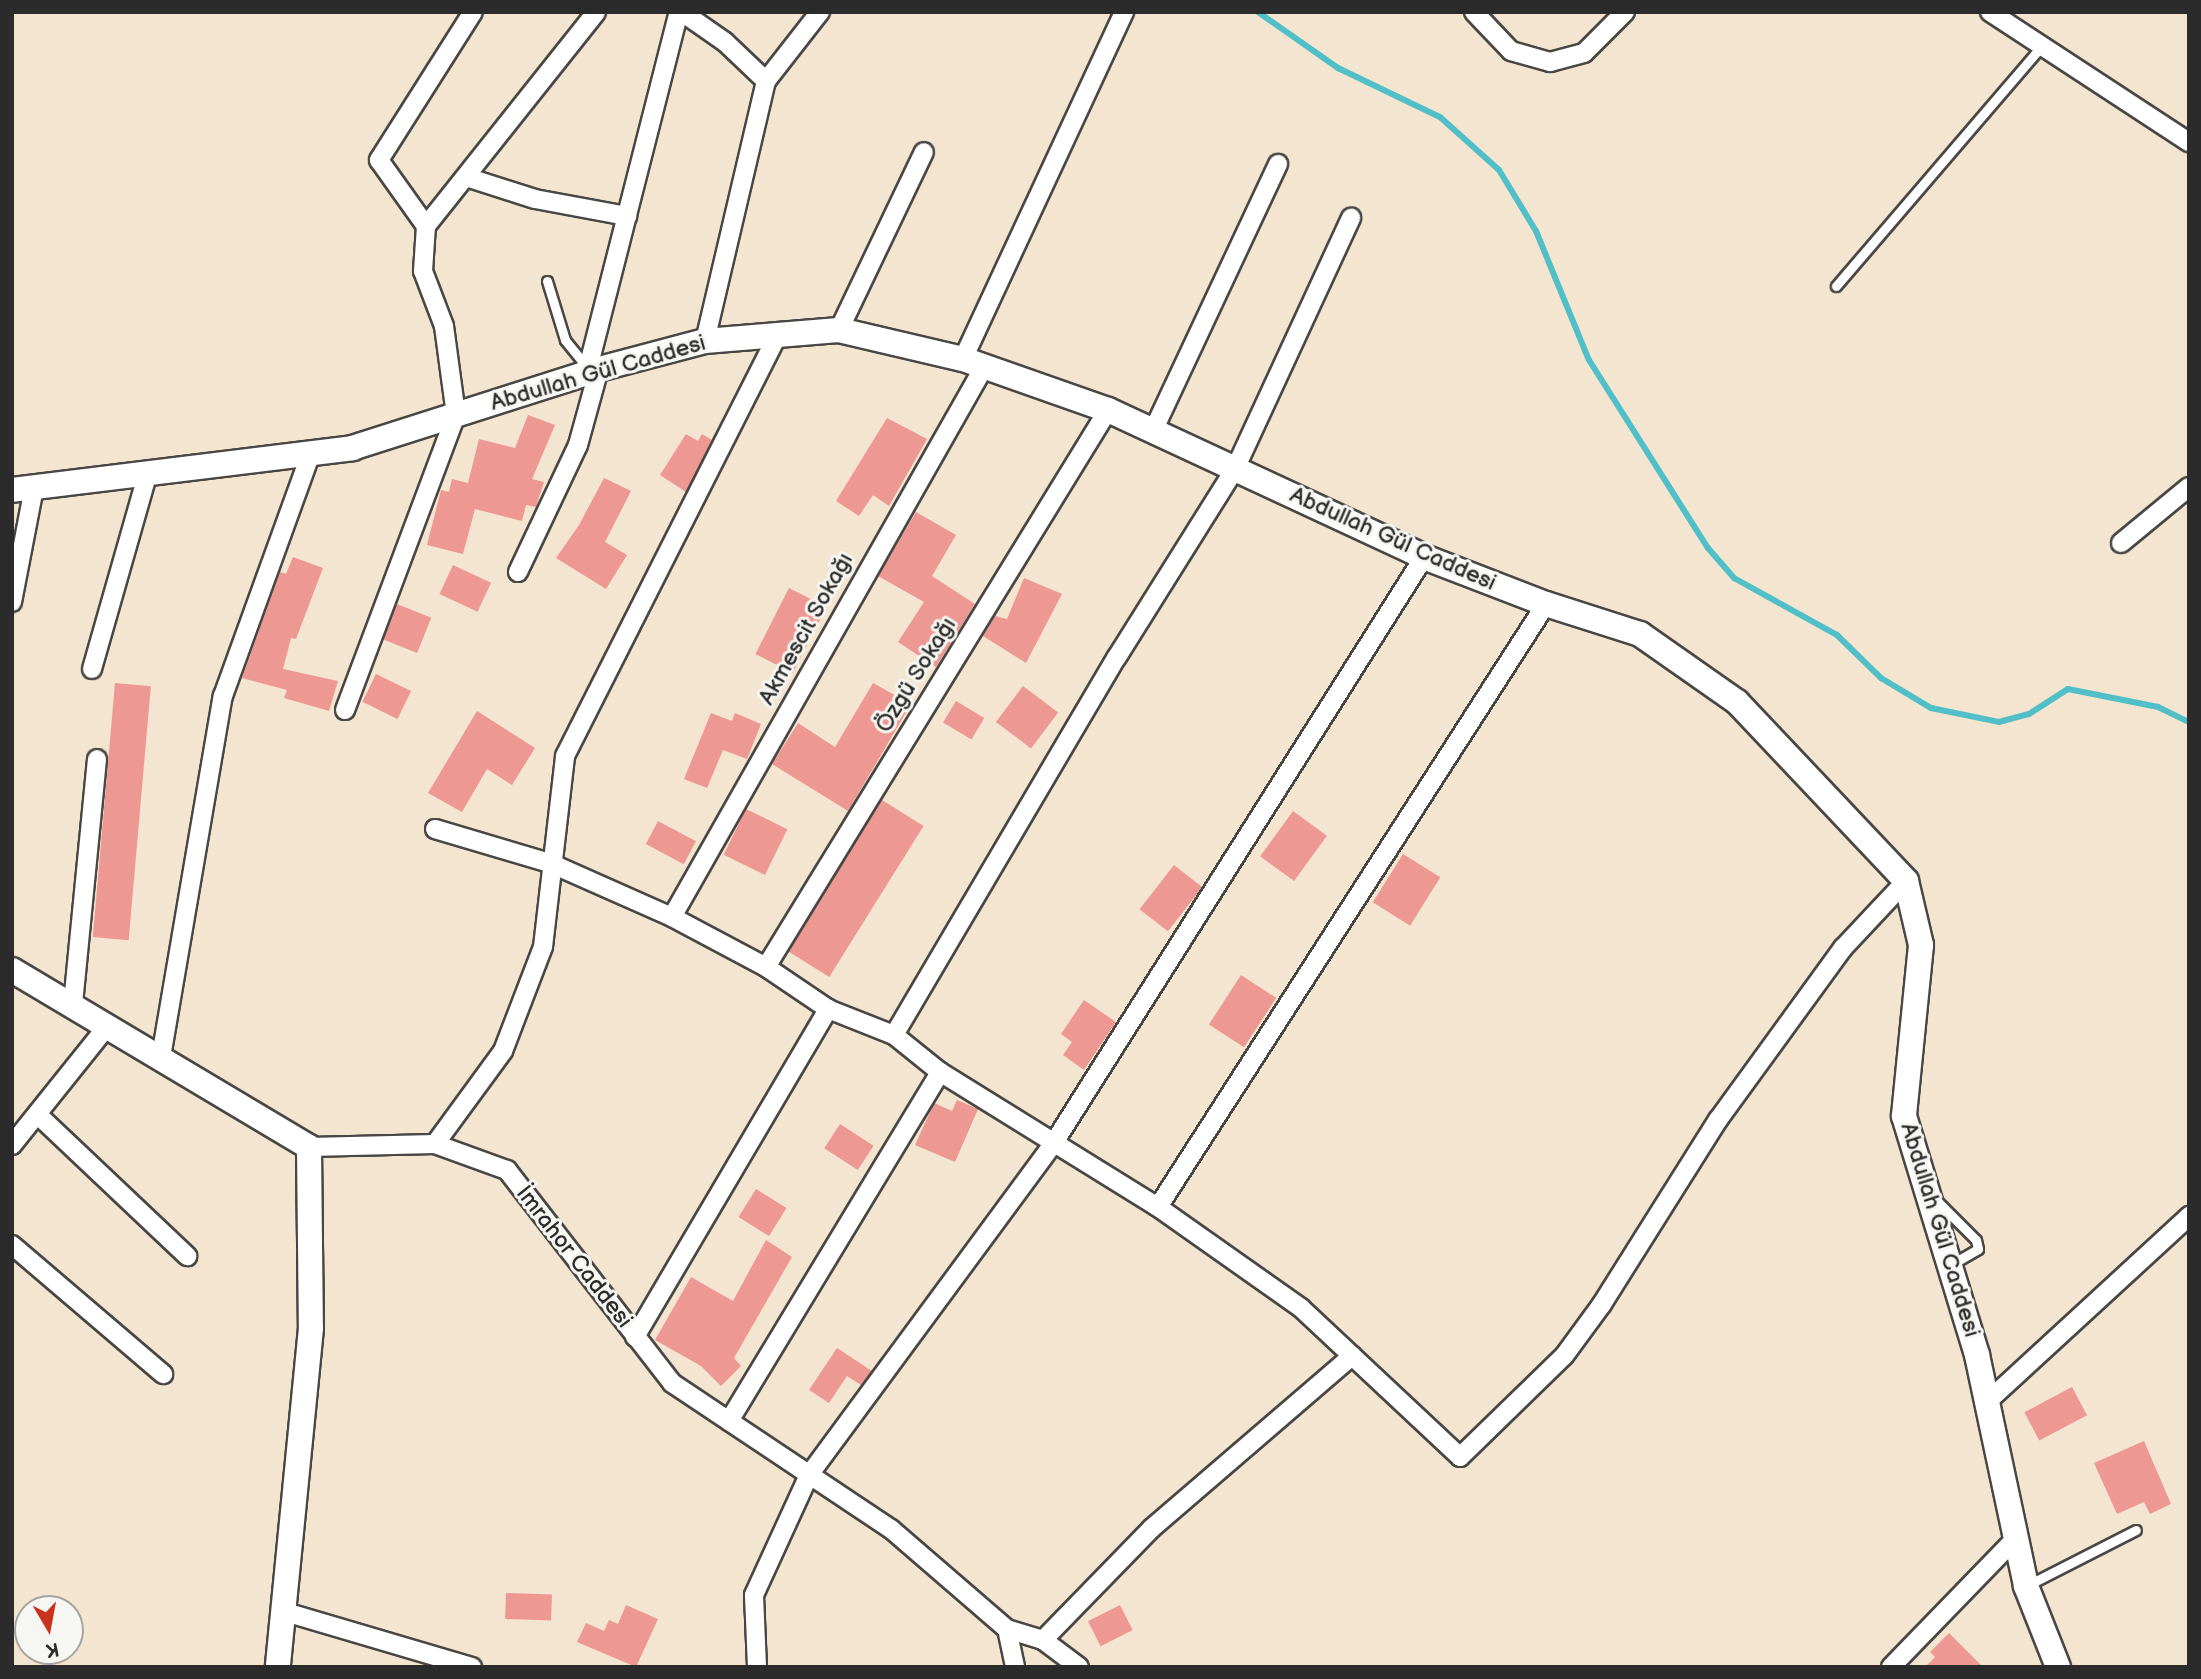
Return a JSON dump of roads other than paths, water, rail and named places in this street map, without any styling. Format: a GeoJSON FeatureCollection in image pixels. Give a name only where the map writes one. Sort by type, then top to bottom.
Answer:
{"type":"FeatureCollection","features":[{"type":"Feature","properties":{"kind":"street"},"geometry":{"type":"LineString","coordinates":[[426,226],[379,160],[473,12]]}},
{"type":"Feature","properties":{"kind":"street"},"geometry":{"type":"LineString","coordinates":[[345,710],[456,415],[444,326],[423,271],[426,226],[596,12]]}},
{"type":"Feature","properties":{"kind":"street"},"geometry":{"type":"LineString","coordinates":[[518,572],[578,445],[591,369],[627,216],[680,12],[725,42],[766,81]]}},
{"type":"Feature","properties":{"kind":"street"},"geometry":{"type":"LineString","coordinates":[[705,341],[766,81],[820,12]]}},
{"type":"Feature","properties":{"kind":"street","name":"Akmescit Sokağı"},"geometry":{"type":"LineString","coordinates":[[673,917],[974,363],[1124,12]]}},
{"type":"Feature","properties":{"kind":"street"},"geometry":{"type":"LineString","coordinates":[[1474,12],[1511,51],[1550,62],[1584,53],[1625,12]]}},
{"type":"Feature","properties":{"kind":"street"},"geometry":{"type":"LineString","coordinates":[[1990,12],[2189,142]]}},
{"type":"Feature","properties":{"kind":"street"},"geometry":{"type":"LineString","coordinates":[[839,330],[924,152]]}},
{"type":"Feature","properties":{"kind":"street"},"geometry":{"type":"LineString","coordinates":[[1153,431],[1278,164]]}},
{"type":"Feature","properties":{"kind":"street"},"geometry":{"type":"LineString","coordinates":[[466,177],[535,199],[627,216]]}},
{"type":"Feature","properties":{"kind":"street"},"geometry":{"type":"LineString","coordinates":[[894,1035],[1235,469],[1351,218]]}},
{"type":"Feature","properties":{"kind":"street","name":"Abdullah Gül Caddesi"},"geometry":{"type":"LineString","coordinates":[[23,489],[352,448],[591,369],[705,341],[779,332],[839,330],[974,363],[1108,410],[1424,557],[1546,604],[1640,634],[1737,702],[1906,881],[1921,945],[1905,1116],[1950,1265],[1987,1402],[2026,1586],[2058,1667]]}},
{"type":"Feature","properties":{"kind":"street"},"geometry":{"type":"LineString","coordinates":[[435,1144],[503,1051],[543,947],[550,863],[565,756],[779,332]]}},
{"type":"Feature","properties":{"kind":"street","name":"Özgü Sokağı"},"geometry":{"type":"LineString","coordinates":[[766,967],[1108,410]]}},
{"type":"Feature","properties":{"kind":"street"},"geometry":{"type":"LineString","coordinates":[[161,1058],[223,696],[311,453]]}},
{"type":"Feature","properties":{"kind":"street"},"geometry":{"type":"LineString","coordinates":[[92,669],[148,473]]}},
{"type":"Feature","properties":{"kind":"street"},"geometry":{"type":"LineString","coordinates":[[2121,543],[2189,487]]}},
{"type":"Feature","properties":{"kind":"street"},"geometry":{"type":"LineString","coordinates":[[12,602],[23,489]]}},
{"type":"Feature","properties":{"kind":"street"},"geometry":{"type":"LineString","coordinates":[[757,1667],[754,1595],[809,1475],[1055,1140],[1424,557]]}},
{"type":"Feature","properties":{"kind":"street"},"geometry":{"type":"LineString","coordinates":[[1158,1207],[1546,604]]}},
{"type":"Feature","properties":{"kind":"street"},"geometry":{"type":"LineString","coordinates":[[73,1004],[97,759]]}},
{"type":"Feature","properties":{"kind":"street"},"geometry":{"type":"LineString","coordinates":[[435,829],[550,863],[673,917],[766,967],[828,1009],[894,1035],[940,1072],[1055,1140],[1158,1207],[1301,1308],[1460,1457],[1563,1356],[1602,1304],[1718,1120],[1843,948],[1906,881]]}},
{"type":"Feature","properties":{"kind":"street"},"geometry":{"type":"LineString","coordinates":[[12,970],[309,1147],[310,1328],[278,1667]]}},
{"type":"Feature","properties":{"kind":"street"},"geometry":{"type":"LineString","coordinates":[[635,1337],[828,1009]]}},
{"type":"Feature","properties":{"kind":"street"},"geometry":{"type":"LineString","coordinates":[[12,1145],[108,1026]]}},
{"type":"Feature","properties":{"kind":"street"},"geometry":{"type":"LineString","coordinates":[[729,1421],[940,1072]]}},
{"type":"Feature","properties":{"kind":"street"},"geometry":{"type":"LineString","coordinates":[[37,1114],[187,1256]]}},
{"type":"Feature","properties":{"kind":"street","name":"İmrahor Caddesi"},"geometry":{"type":"LineString","coordinates":[[309,1147],[435,1144],[507,1170],[672,1384],[891,1529],[1007,1629],[1042,1640],[1079,1667]]}},
{"type":"Feature","properties":{"kind":"street"},"geometry":{"type":"LineString","coordinates":[[1987,1402],[2189,1216]]}},
{"type":"Feature","properties":{"kind":"street"},"geometry":{"type":"LineString","coordinates":[[12,1245],[163,1374]]}},
{"type":"Feature","properties":{"kind":"street"},"geometry":{"type":"LineString","coordinates":[[1042,1640],[1152,1528],[1352,1356]]}},
{"type":"Feature","properties":{"kind":"street"},"geometry":{"type":"LineString","coordinates":[[1891,1667],[2016,1538]]}},
{"type":"Feature","properties":{"kind":"street"},"geometry":{"type":"LineString","coordinates":[[285,1612],[472,1667]]}},
{"type":"Feature","properties":{"kind":"street"},"geometry":{"type":"LineString","coordinates":[[1007,1629],[1015,1667]]}},
{"type":"Feature","properties":{"kind":"lane"},"geometry":{"type":"LineString","coordinates":[[1836,286],[2042,46]]}},
{"type":"Feature","properties":{"kind":"lane"},"geometry":{"type":"LineString","coordinates":[[547,281],[565,340],[591,369]]}},
{"type":"Feature","properties":{"kind":"lane"},"geometry":{"type":"LineString","coordinates":[[2026,1586],[2136,1530]]}},
{"type":"Feature","properties":{"kind":"waterway"},"geometry":{"type":"LineString","coordinates":[[1258,12],[1338,68],[1440,117],[1499,170],[1536,231],[1589,360],[1708,548],[1734,578],[1837,635],[1881,678],[1931,708],[1999,722],[2029,714],[2068,689],[2158,707],[2189,722]]}}]}
